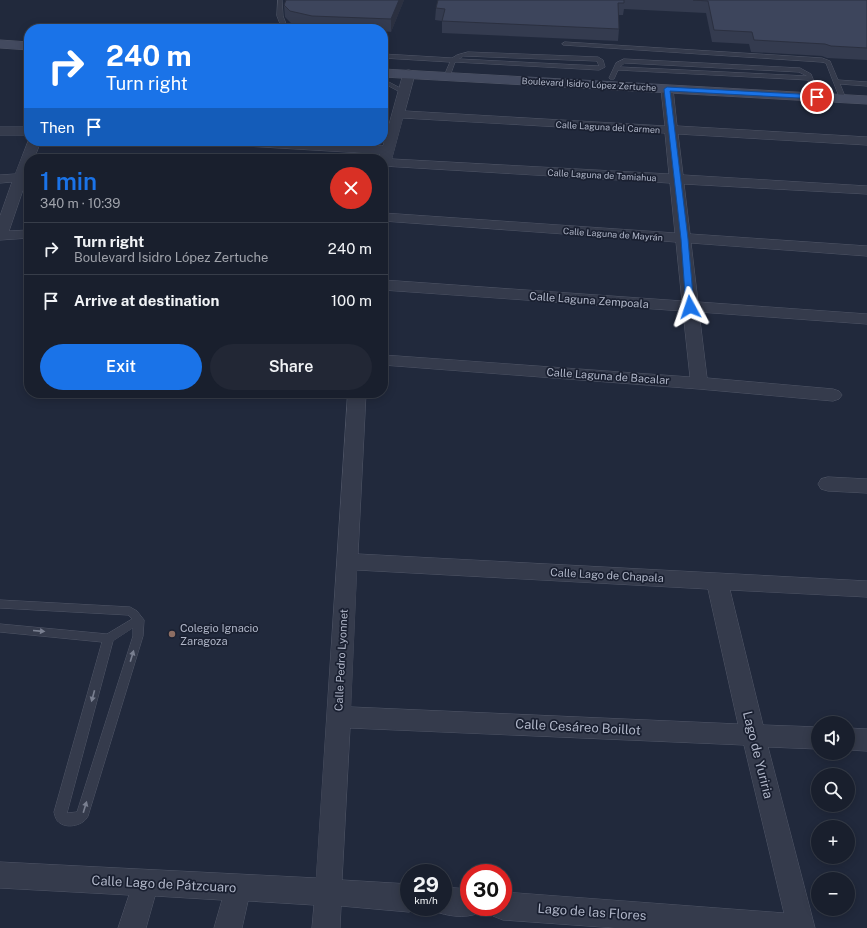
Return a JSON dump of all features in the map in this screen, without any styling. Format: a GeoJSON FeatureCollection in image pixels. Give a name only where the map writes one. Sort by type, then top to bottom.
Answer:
{"type":"FeatureCollection","features":[{"type":"Feature","properties":{"kind":"main road"},"geometry":{"type":"LineString","coordinates":[[0,44],[24,46]]}},
{"type":"Feature","properties":{"kind":"main road"},"geometry":{"type":"LineString","coordinates":[[0,53],[24,54]]}},
{"type":"Feature","properties":{"kind":"main road","name":"Boulevard Isidro López Zertuche"},"geometry":{"type":"LineString","coordinates":[[388,66],[449,69],[482,75],[667,89],[814,88]]}},
{"type":"Feature","properties":{"kind":"main road","name":"Boulevard Isidro López Zertuche"},"geometry":{"type":"LineString","coordinates":[[388,73],[409,74],[449,69]]}},
{"type":"Feature","properties":{"kind":"main road","name":"Boulevard Isidro López Zertuche"},"geometry":{"type":"LineString","coordinates":[[482,75],[614,73],[867,92]]}},
{"type":"Feature","properties":{"kind":"main road","name":"Boulevard Isidro López Zertuche"},"geometry":{"type":"LineString","coordinates":[[840,90],[867,100]]}},
{"type":"Feature","properties":{"kind":"street"},"geometry":{"type":"LineString","coordinates":[[387,154],[409,74]]}},
{"type":"Feature","properties":{"kind":"street"},"geometry":{"type":"LineString","coordinates":[[667,89],[699,383]]}},
{"type":"Feature","properties":{"kind":"street","name":"Calle Laguna del Carmen"},"geometry":{"type":"LineString","coordinates":[[397,114],[867,141]]}},
{"type":"Feature","properties":{"kind":"street"},"geometry":{"type":"LineString","coordinates":[[0,131],[24,131]]}},
{"type":"Feature","properties":{"kind":"street","name":"Calle Laguna de Tamiahua"},"geometry":{"type":"LineString","coordinates":[[257,146],[330,154]]}},
{"type":"Feature","properties":{"kind":"street","name":"Calle Laguna de Tamiahua"},"geometry":{"type":"LineString","coordinates":[[388,160],[867,190]]}},
{"type":"Feature","properties":{"kind":"street"},"geometry":{"type":"LineString","coordinates":[[0,179],[24,178],[0,236],[24,234]]}},
{"type":"Feature","properties":{"kind":"street","name":"Calle Laguna de Mayrán"},"geometry":{"type":"LineString","coordinates":[[388,217],[867,252]]}},
{"type":"Feature","properties":{"kind":"street","name":"Calle Laguna Zempoala"},"geometry":{"type":"LineString","coordinates":[[388,285],[867,319]]}},
{"type":"Feature","properties":{"kind":"street","name":"Calle Laguna de Bacalar"},"geometry":{"type":"LineString","coordinates":[[388,360],[699,383],[833,395]]}},
{"type":"Feature","properties":{"kind":"street","name":"Calle Pedro Lyonnet"},"geometry":{"type":"LineString","coordinates":[[326,928],[357,398]]}},
{"type":"Feature","properties":{"kind":"street"},"geometry":{"type":"LineString","coordinates":[[828,484],[867,486]]}},
{"type":"Feature","properties":{"kind":"street","name":"Calle Lago de Chapala"},"geometry":{"type":"LineString","coordinates":[[347,561],[867,589]]}},
{"type":"Feature","properties":{"kind":"street","name":"Lago de Yuriria"},"geometry":{"type":"LineString","coordinates":[[718,581],[752,735],[800,928]]}},
{"type":"Feature","properties":{"kind":"street","name":"Calle Cesáreo Boillot"},"geometry":{"type":"LineString","coordinates":[[338,717],[811,738]]}},
{"type":"Feature","properties":{"kind":"street"},"geometry":{"type":"LineString","coordinates":[[855,739],[867,740]]}},
{"type":"Feature","properties":{"kind":"street","name":"Calle Lago de Pátzcuaro"},"geometry":{"type":"LineString","coordinates":[[0,875],[327,892]]}},
{"type":"Feature","properties":{"kind":"street"},"geometry":{"type":"LineString","coordinates":[[132,928],[146,883]]}},
{"type":"Feature","properties":{"kind":"street"},"geometry":{"type":"LineString","coordinates":[[228,928],[238,888]]}},
{"type":"Feature","properties":{"kind":"street"},"geometry":{"type":"LineString","coordinates":[[327,892],[400,897]]}},
{"type":"Feature","properties":{"kind":"street","name":"Lago de las Flores"},"geometry":{"type":"LineString","coordinates":[[512,907],[800,928]]}},
{"type":"Feature","properties":{"kind":"lane"},"geometry":{"type":"LineString","coordinates":[[280,0],[280,16],[283,24]]}},
{"type":"Feature","properties":{"kind":"lane"},"geometry":{"type":"LineString","coordinates":[[565,44],[822,60],[828,62],[840,90],[867,84]]}},
{"type":"Feature","properties":{"kind":"lane"},"geometry":{"type":"LineString","coordinates":[[397,52],[427,55],[449,69],[602,67],[601,61],[598,59],[468,54],[460,55],[449,69]]}},
{"type":"Feature","properties":{"kind":"lane"},"geometry":{"type":"LineString","coordinates":[[388,56],[435,59]]}},
{"type":"Feature","properties":{"kind":"lane"},"geometry":{"type":"LineString","coordinates":[[388,84],[404,92]]}},
{"type":"Feature","properties":{"kind":"lane"},"geometry":{"type":"LineString","coordinates":[[0,604],[130,611],[136,615],[139,620],[138,636],[82,816],[76,820],[64,819],[60,812],[108,638]]}},
{"type":"Feature","properties":{"kind":"lane"},"geometry":{"type":"LineString","coordinates":[[0,628],[108,638],[139,620]]}},
{"type":"Feature","properties":{"kind":"building"},"geometry":{"type":"Polygon","coordinates":[[[286,0],[399,0],[391,19],[312,16],[290,11],[284,5],[286,0]]]}},
{"type":"Feature","properties":{"kind":"building"},"geometry":{"type":"Polygon","coordinates":[[[438,0],[624,0],[624,3],[618,3],[619,29],[442,21],[445,9],[436,8],[438,0]]]}},
{"type":"Feature","properties":{"kind":"building"},"geometry":{"type":"Polygon","coordinates":[[[693,0],[867,0],[867,48],[754,40],[752,32],[714,30],[708,1],[693,0]]]}},
{"type":"Feature","properties":{"kind":"place","name":"Colegio Ignacio Zaragoza"},"geometry":{"type":"Point","coordinates":[172,634]}},
{"type":"Feature","properties":{"kind":"route"},"geometry":{"type":"LineString","coordinates":[[690,307],[667,89],[817,97]]}}]}
